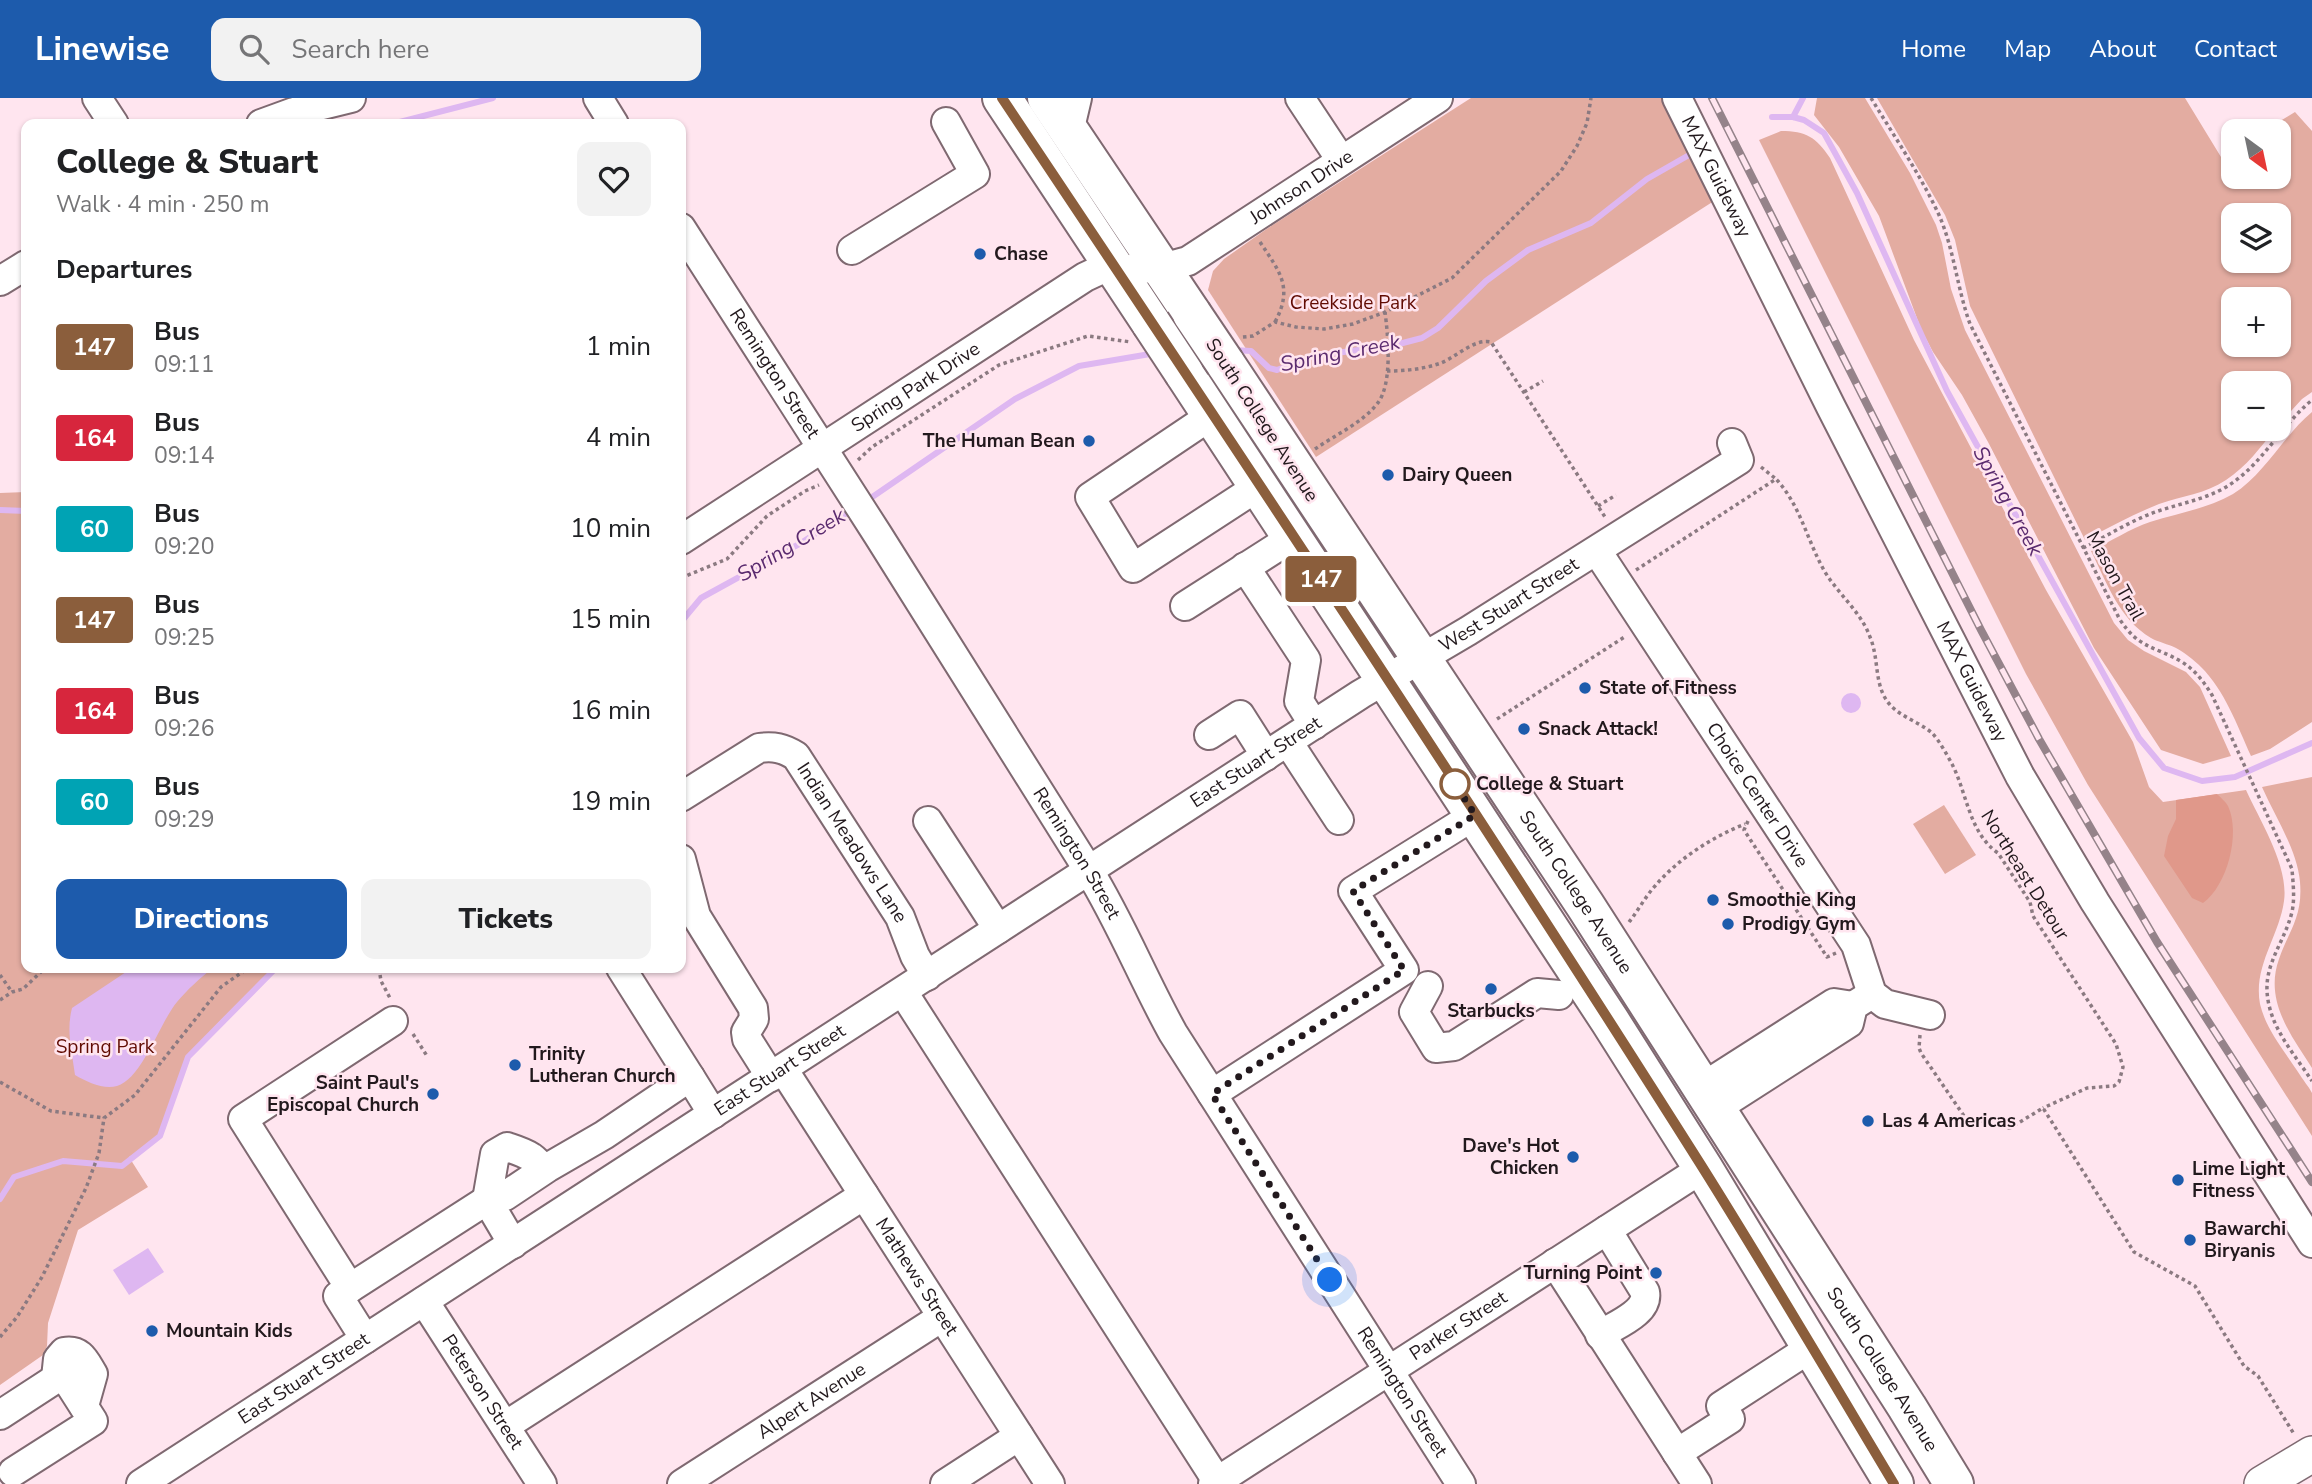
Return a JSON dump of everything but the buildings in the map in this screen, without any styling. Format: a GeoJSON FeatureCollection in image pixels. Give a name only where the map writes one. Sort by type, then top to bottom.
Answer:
{"type":"FeatureCollection","features":[{"type":"Feature","properties":{"kind":"highway","name":"South College Avenue"},"geometry":{"type":"LineString","coordinates":[[1002,98],[1116,269],[1144,333],[1184,373],[1703,1168],[1894,1484]]}},
{"type":"Feature","properties":{"kind":"highway","name":"South College Avenue"},"geometry":{"type":"LineString","coordinates":[[1047,98],[1073,115],[1162,268],[1192,314],[1231,350],[1421,659],[1585,905],[1954,1484]]}},
{"type":"Feature","properties":{"kind":"highway"},"geometry":{"type":"LineString","coordinates":[[1642,1074],[1663,1074],[1693,1106],[1708,1099]]}},
{"type":"Feature","properties":{"kind":"highway"},"geometry":{"type":"LineString","coordinates":[[1703,1168],[1723,1166],[1731,1171],[1750,1197],[1756,1201],[1773,1201]]}},
{"type":"Feature","properties":{"kind":"main road"},"geometry":{"type":"LineString","coordinates":[[2262,1484],[2304,1446]]}},
{"type":"Feature","properties":{"kind":"street"},"geometry":{"type":"LineString","coordinates":[[97,98],[111,119]]}},
{"type":"Feature","properties":{"kind":"street"},"geometry":{"type":"LineString","coordinates":[[275,119],[351,98]]}},
{"type":"Feature","properties":{"kind":"street"},"geometry":{"type":"LineString","coordinates":[[598,98],[611,119]]}},
{"type":"Feature","properties":{"kind":"street"},"geometry":{"type":"LineString","coordinates":[[1300,98],[1341,160]]}},
{"type":"Feature","properties":{"kind":"street","name":"Johnson Drive"},"geometry":{"type":"LineString","coordinates":[[1162,268],[1193,258],[1438,98]]}},
{"type":"Feature","properties":{"kind":"street","name":"MAX Guideway"},"geometry":{"type":"LineString","coordinates":[[1677,98],[1837,419],[2020,776],[2095,902],[2312,1243]]}},
{"type":"Feature","properties":{"kind":"street"},"geometry":{"type":"LineString","coordinates":[[852,250],[975,174],[946,122]]}},
{"type":"Feature","properties":{"kind":"street","name":"Remington Street"},"geometry":{"type":"LineString","coordinates":[[686,236],[1089,871],[1112,909],[1173,1033],[1461,1484]]}},
{"type":"Feature","properties":{"kind":"street"},"geometry":{"type":"LineString","coordinates":[[0,281],[21,268]]}},
{"type":"Feature","properties":{"kind":"street","name":"Spring Park Drive"},"geometry":{"type":"LineString","coordinates":[[686,537],[1085,277],[1100,270],[1162,268]]}},
{"type":"Feature","properties":{"kind":"street"},"geometry":{"type":"LineString","coordinates":[[1212,415],[1090,497],[1133,568],[1259,486]]}},
{"type":"Feature","properties":{"kind":"street","name":"West Stuart Street"},"geometry":{"type":"LineString","coordinates":[[1421,659],[1740,460],[1732,443]]}},
{"type":"Feature","properties":{"kind":"street"},"geometry":{"type":"LineString","coordinates":[[1185,606],[1293,537]]}},
{"type":"Feature","properties":{"kind":"street","name":"Choice Center Drive"},"geometry":{"type":"LineString","coordinates":[[1597,551],[1856,945],[1862,1000]]}},
{"type":"Feature","properties":{"kind":"street"},"geometry":{"type":"LineString","coordinates":[[1245,567],[1306,660],[1299,701],[1314,725]]}},
{"type":"Feature","properties":{"kind":"street","name":"East Stuart Street"},"geometry":{"type":"LineString","coordinates":[[141,1484],[1314,725],[1421,659]]}},
{"type":"Feature","properties":{"kind":"street"},"geometry":{"type":"LineString","coordinates":[[1209,735],[1240,715],[1277,749],[1339,820]]}},
{"type":"Feature","properties":{"kind":"street","name":"Indian Meadows Lane"},"geometry":{"type":"LineString","coordinates":[[686,794],[759,748],[784,748],[796,756],[900,917],[915,956],[927,976]]}},
{"type":"Feature","properties":{"kind":"street"},"geometry":{"type":"LineString","coordinates":[[1212,1094],[1404,970],[1353,891],[1475,815]]}},
{"type":"Feature","properties":{"kind":"street"},"geometry":{"type":"LineString","coordinates":[[928,821],[998,929]]}},
{"type":"Feature","properties":{"kind":"street"},"geometry":{"type":"LineString","coordinates":[[686,878],[696,916],[753,1008],[754,1019],[746,1031],[747,1039],[777,1073]]}},
{"type":"Feature","properties":{"kind":"street"},"geometry":{"type":"LineString","coordinates":[[624,973],[713,1114]]}},
{"type":"Feature","properties":{"kind":"street"},"geometry":{"type":"LineString","coordinates":[[1428,986],[1414,1012],[1436,1048],[1454,1046],[1537,993],[1559,995]]}},
{"type":"Feature","properties":{"kind":"street"},"geometry":{"type":"LineString","coordinates":[[903,992],[1217,1483]]}},
{"type":"Feature","properties":{"kind":"street"},"geometry":{"type":"LineString","coordinates":[[1708,1099],[1833,1003],[1862,1000],[1885,1004],[1926,1021]]}},
{"type":"Feature","properties":{"kind":"street"},"geometry":{"type":"LineString","coordinates":[[350,1288],[243,1119],[393,1021]]}},
{"type":"Feature","properties":{"kind":"street","name":"Mathews Street"},"geometry":{"type":"LineString","coordinates":[[777,1073],[864,1195],[1050,1484]]}},
{"type":"Feature","properties":{"kind":"street"},"geometry":{"type":"LineString","coordinates":[[365,1339],[338,1296],[486,1200],[505,1196],[604,1135],[690,1077]]}},
{"type":"Feature","properties":{"kind":"street"},"geometry":{"type":"LineString","coordinates":[[513,1244],[486,1200],[495,1154],[507,1147],[521,1151],[534,1159],[540,1167],[547,1168]]}},
{"type":"Feature","properties":{"kind":"street","name":"Parker Street"},"geometry":{"type":"LineString","coordinates":[[1217,1483],[1703,1168]]}},
{"type":"Feature","properties":{"kind":"street"},"geometry":{"type":"LineString","coordinates":[[505,1426],[864,1195]]}},
{"type":"Feature","properties":{"kind":"street"},"geometry":{"type":"LineString","coordinates":[[1601,1335],[1641,1309],[1646,1298],[1607,1230]]}},
{"type":"Feature","properties":{"kind":"street"},"geometry":{"type":"LineString","coordinates":[[1555,1263],[1697,1484]]}},
{"type":"Feature","properties":{"kind":"street","name":"Peterson Street"},"geometry":{"type":"LineString","coordinates":[[424,1301],[542,1484]]}},
{"type":"Feature","properties":{"kind":"street","name":"Alpert Avenue"},"geometry":{"type":"LineString","coordinates":[[682,1484],[942,1317]]}},
{"type":"Feature","properties":{"kind":"street"},"geometry":{"type":"LineString","coordinates":[[1677,1453],[1730,1419],[1721,1406],[1812,1347]]}},
{"type":"Feature","properties":{"kind":"street"},"geometry":{"type":"LineString","coordinates":[[0,1415],[62,1374],[93,1420],[11,1470]]}},
{"type":"Feature","properties":{"kind":"street"},"geometry":{"type":"LineString","coordinates":[[945,1484],[1019,1436]]}},
{"type":"Feature","properties":{"kind":"path"},"geometry":{"type":"LineString","coordinates":[[1275,322],[1324,329],[1353,324],[1385,312],[1457,275],[1561,172],[1587,123],[1591,98]]}},
{"type":"Feature","properties":{"kind":"path","name":"Mason Trail"},"geometry":{"type":"LineString","coordinates":[[1871,98],[1939,216],[1950,245],[1961,299],[1970,324],[2125,629],[2148,647],[2192,670],[2213,695],[2292,869],[2292,913],[2269,967],[2266,985],[2269,1007],[2278,1028],[2312,1081]]}},
{"type":"Feature","properties":{"kind":"path"},"geometry":{"type":"LineString","coordinates":[[1231,350],[1275,322],[1282,309],[1284,297],[1283,282],[1278,270],[1246,221]]}},
{"type":"Feature","properties":{"kind":"path"},"geometry":{"type":"LineString","coordinates":[[1310,452],[1367,414],[1379,402],[1385,388],[1387,371],[1385,312]]}},
{"type":"Feature","properties":{"kind":"path"},"geometry":{"type":"LineString","coordinates":[[862,457],[872,447],[999,365],[1088,336],[1144,333]]}},
{"type":"Feature","properties":{"kind":"path"},"geometry":{"type":"LineString","coordinates":[[1387,371],[1425,368],[1441,363],[1485,340],[1491,342],[1609,523]]}},
{"type":"Feature","properties":{"kind":"path"},"geometry":{"type":"LineString","coordinates":[[1524,392],[1543,380]]}},
{"type":"Feature","properties":{"kind":"path"},"geometry":{"type":"LineString","coordinates":[[2083,548],[2150,514],[2206,497],[2233,483],[2253,467],[2299,411],[2312,400]]}},
{"type":"Feature","properties":{"kind":"path","name":"Northeast Detour"},"geometry":{"type":"LineString","coordinates":[[1634,571],[1776,479],[1781,484],[1798,510],[1809,540],[1826,573],[1864,622],[1876,658],[1883,696],[1902,717],[1932,733],[1953,765],[1975,824],[2030,902],[2033,916],[2116,1044],[2123,1067],[2119,1082],[2114,1086],[2087,1087],[2043,1108]]}},
{"type":"Feature","properties":{"kind":"path"},"geometry":{"type":"LineString","coordinates":[[686,576],[727,559],[767,516],[813,489]]}},
{"type":"Feature","properties":{"kind":"path"},"geometry":{"type":"LineString","coordinates":[[1598,506],[1616,495]]}},
{"type":"Feature","properties":{"kind":"path"},"geometry":{"type":"LineString","coordinates":[[1497,719],[1628,634]]}},
{"type":"Feature","properties":{"kind":"path"},"geometry":{"type":"LineString","coordinates":[[1629,922],[1654,887],[1676,864],[1749,820]]}},
{"type":"Feature","properties":{"kind":"path"},"geometry":{"type":"LineString","coordinates":[[1745,824],[1744,830],[1827,957],[1845,950]]}},
{"type":"Feature","properties":{"kind":"path"},"geometry":{"type":"LineString","coordinates":[[0,1000],[23,989],[40,973]]}},
{"type":"Feature","properties":{"kind":"path"},"geometry":{"type":"LineString","coordinates":[[0,1082],[51,1111],[104,1118],[135,1095],[221,987],[241,973]]}},
{"type":"Feature","properties":{"kind":"path"},"geometry":{"type":"LineString","coordinates":[[0,975],[12,992]]}},
{"type":"Feature","properties":{"kind":"path"},"geometry":{"type":"LineString","coordinates":[[1926,1021],[1919,1039],[1922,1053],[1961,1114],[2010,1128],[2043,1108],[2134,1252],[2195,1286],[2244,1366],[2258,1376],[2304,1446]]}},
{"type":"Feature","properties":{"kind":"path"},"geometry":{"type":"LineString","coordinates":[[0,1337],[17,1317],[42,1277],[93,1171],[99,1153],[104,1118]]}},
{"type":"Feature","properties":{"kind":"green space","name":"Creekside Park"},"geometry":{"type":"Polygon","coordinates":[[[1471,98],[1665,98],[1717,199],[1316,457],[1208,290],[1213,271],[1224,259],[1268,228],[1471,98]]]}},
{"type":"Feature","properties":{"kind":"green space"},"geometry":{"type":"Polygon","coordinates":[[[1817,98],[1865,98],[1910,173],[1936,225],[1951,289],[1965,330],[2114,623],[2128,640],[2186,672],[2200,687],[2231,756],[2203,764],[2161,750],[2094,648],[1988,442],[1921,329],[1879,216],[1839,147],[1814,115],[1817,98]]]}},
{"type":"Feature","properties":{"kind":"green space"},"geometry":{"type":"Polygon","coordinates":[[[1877,98],[2185,98],[2221,157],[2221,189],[2291,189],[2291,119],[2284,119],[2295,112],[2312,131],[2312,392],[2291,411],[2291,371],[2221,371],[2221,441],[2265,441],[2240,469],[2218,485],[2159,504],[2085,540],[1970,306],[1955,240],[1945,215],[1877,98]]]}},
{"type":"Feature","properties":{"kind":"green space"},"geometry":{"type":"Polygon","coordinates":[[[1781,131],[1797,132],[1810,137],[1830,158],[1914,340],[2046,590],[2133,742],[2149,787],[2163,802],[2246,790],[2278,859],[2284,887],[2281,914],[2260,977],[2260,1004],[2272,1032],[2312,1093],[2312,1136],[2088,785],[2026,674],[1759,140],[1781,131]]]}},
{"type":"Feature","properties":{"kind":"green space"},"geometry":{"type":"Polygon","coordinates":[[[2312,412],[2312,722],[2270,749],[2251,756],[2230,709],[2209,676],[2186,654],[2151,638],[2130,621],[2115,599],[2091,551],[2143,525],[2203,507],[2233,494],[2255,476],[2285,441],[2291,441],[2291,433],[2312,412]]]}},
{"type":"Feature","properties":{"kind":"green space","name":"Spring Park"},"geometry":{"type":"Polygon","coordinates":[[[21,492],[21,973],[271,973],[186,1058],[179,1086],[159,1138],[129,1157],[148,1187],[78,1230],[48,1323],[47,1346],[43,1355],[0,1385],[0,493],[21,492]]]}},
{"type":"Feature","properties":{"kind":"green space"},"geometry":{"type":"Polygon","coordinates":[[[2312,777],[2312,1068],[2288,1030],[2277,1003],[2275,974],[2297,914],[2300,882],[2295,857],[2262,787],[2312,777]]]}},
{"type":"Feature","properties":{"kind":"green space"},"geometry":{"type":"Polygon","coordinates":[[[1944,805],[1976,855],[1945,874],[1913,824],[1944,805]]]}},
{"type":"Feature","properties":{"kind":"shaded area"},"geometry":{"type":"Polygon","coordinates":[[[1851,693],[1858,696],[1861,703],[1858,710],[1851,713],[1844,710],[1841,703],[1844,696],[1851,693]]]}},
{"type":"Feature","properties":{"kind":"shaded area"},"geometry":{"type":"Polygon","coordinates":[[[2217,794],[2227,804],[2232,818],[2232,845],[2219,885],[2203,903],[2192,898],[2164,856],[2168,836],[2176,819],[2176,800],[2217,794]]]}},
{"type":"Feature","properties":{"kind":"shaded area"},"geometry":{"type":"Polygon","coordinates":[[[124,973],[207,973],[177,1002],[135,1073],[117,1086],[96,1085],[75,1075],[70,1033],[72,1008],[124,973]]]}},
{"type":"Feature","properties":{"kind":"shaded area"},"geometry":{"type":"Polygon","coordinates":[[[148,1248],[164,1272],[129,1295],[113,1270],[148,1248]]]}},
{"type":"Feature","properties":{"kind":"waterway"},"geometry":{"type":"LineString","coordinates":[[411,119],[493,98]]}},
{"type":"Feature","properties":{"kind":"waterway"},"geometry":{"type":"LineString","coordinates":[[1793,117],[1803,98]]}},
{"type":"Feature","properties":{"kind":"waterway","name":"Spring Creek"},"geometry":{"type":"LineString","coordinates":[[1772,117],[1804,120],[1824,133],[1857,193],[1947,391],[2139,738],[2164,768],[2202,781],[2235,777],[2312,743]]}},
{"type":"Feature","properties":{"kind":"waterway","name":"Spring Creek"},"geometry":{"type":"LineString","coordinates":[[1233,350],[1251,351],[1269,368],[1277,370],[1314,356],[1395,345],[1422,338],[1438,328],[1486,281],[1528,250],[1591,223],[1647,179],[1689,155]]}},
{"type":"Feature","properties":{"kind":"waterway","name":"Spring Creek"},"geometry":{"type":"LineString","coordinates":[[865,502],[1015,399],[1079,366],[1156,353]]}},
{"type":"Feature","properties":{"kind":"waterway","name":"Spring Creek"},"geometry":{"type":"LineString","coordinates":[[686,616],[701,598],[801,543],[853,509]]}},
{"type":"Feature","properties":{"kind":"waterway"},"geometry":{"type":"LineString","coordinates":[[0,510],[21,511]]}},
{"type":"Feature","properties":{"kind":"waterway","name":"Spring Creek"},"geometry":{"type":"LineString","coordinates":[[0,1199],[14,1177],[63,1161],[122,1166],[160,1136],[188,1057],[271,973]]}},
{"type":"Feature","properties":{"kind":"railway"},"geometry":{"type":"LineString","coordinates":[[1712,98],[1981,630],[2039,739],[2157,942],[2312,1182]]}},
{"type":"Feature","properties":{"kind":"bus line","name":"147"},"geometry":{"type":"LineString","coordinates":[[1002,98],[1609,1021],[1703,1168],[1894,1484]]}},
{"type":"Feature","properties":{"kind":"place","name":"Chase"},"geometry":{"type":"Point","coordinates":[980,254]}},
{"type":"Feature","properties":{"kind":"place","name":"The Human Bean"},"geometry":{"type":"Point","coordinates":[1089,441]}},
{"type":"Feature","properties":{"kind":"place","name":"Dairy Queen"},"geometry":{"type":"Point","coordinates":[1388,475]}},
{"type":"Feature","properties":{"kind":"place","name":"State of Fitness"},"geometry":{"type":"Point","coordinates":[1585,688]}},
{"type":"Feature","properties":{"kind":"place","name":"Snack Attack!"},"geometry":{"type":"Point","coordinates":[1524,729]}},
{"type":"Feature","properties":{"kind":"place","name":"College & Stuart"},"geometry":{"type":"Point","coordinates":[1455,784]}},
{"type":"Feature","properties":{"kind":"place","name":"Smoothie King"},"geometry":{"type":"Point","coordinates":[1713,900]}},
{"type":"Feature","properties":{"kind":"place","name":"Prodigy Gym"},"geometry":{"type":"Point","coordinates":[1728,924]}},
{"type":"Feature","properties":{"kind":"place","name":"Starbucks"},"geometry":{"type":"Point","coordinates":[1491,989]}},
{"type":"Feature","properties":{"kind":"place","name":"Trinity Lutheran Church"},"geometry":{"type":"Point","coordinates":[515,1065]}},
{"type":"Feature","properties":{"kind":"place","name":"Saint Paul's Episcopal Church"},"geometry":{"type":"Point","coordinates":[433,1094]}},
{"type":"Feature","properties":{"kind":"place","name":"Las 4 Americas"},"geometry":{"type":"Point","coordinates":[1868,1121]}},
{"type":"Feature","properties":{"kind":"place","name":"Dave's Hot Chicken"},"geometry":{"type":"Point","coordinates":[1573,1157]}},
{"type":"Feature","properties":{"kind":"place","name":"Lime Light Fitness"},"geometry":{"type":"Point","coordinates":[2178,1180]}},
{"type":"Feature","properties":{"kind":"place","name":"Bawarchi Biryanis"},"geometry":{"type":"Point","coordinates":[2190,1240]}},
{"type":"Feature","properties":{"kind":"place","name":"Turning Point"},"geometry":{"type":"Point","coordinates":[1656,1273]}},
{"type":"Feature","properties":{"kind":"place","name":"Mountain Kids"},"geometry":{"type":"Point","coordinates":[152,1331]}},
{"type":"Feature","properties":{"kind":"route"},"geometry":{"type":"LineString","coordinates":[[1330,1280],[1212,1094],[1404,970],[1353,891],[1475,815],[1455,784]]}}]}
